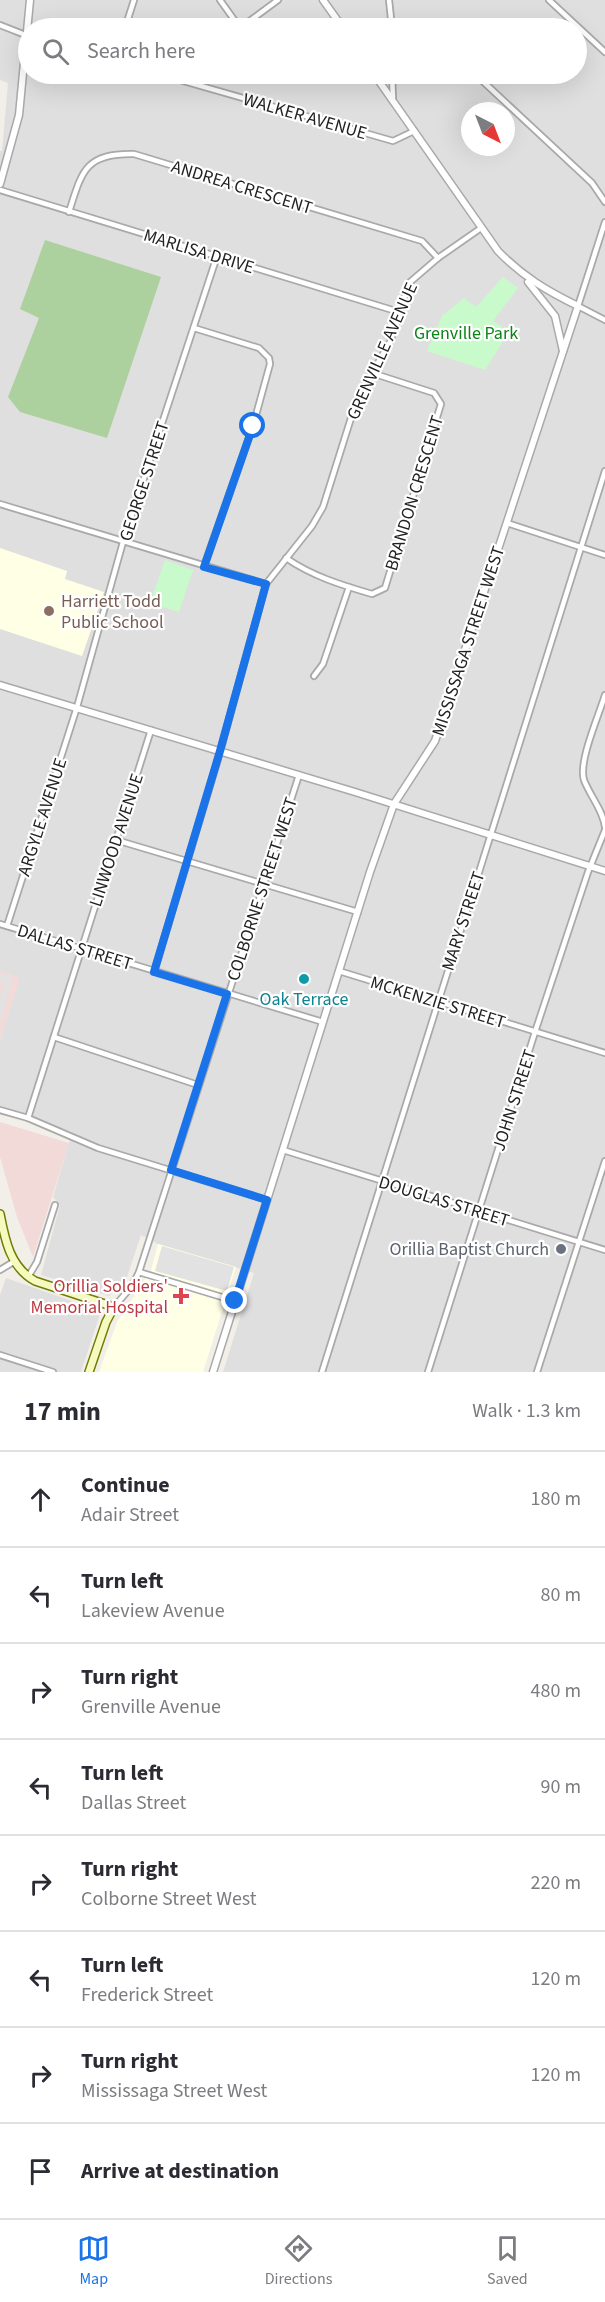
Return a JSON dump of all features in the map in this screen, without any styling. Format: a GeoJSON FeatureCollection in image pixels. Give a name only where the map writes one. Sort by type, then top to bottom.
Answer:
{"type":"FeatureCollection","features":[{"type":"Feature","properties":{"kind":"main road"},"geometry":{"type":"LineString","coordinates":[[0,1214],[4,1239],[15,1261],[28,1277],[114,1307]]}},
{"type":"Feature","properties":{"kind":"main road","name":"COLBORNE STREET WEST"},"geometry":{"type":"LineString","coordinates":[[89,1372],[106,1322],[114,1307]]}},
{"type":"Feature","properties":{"kind":"street"},"geometry":{"type":"LineString","coordinates":[[29,18],[30,0]]}},
{"type":"Feature","properties":{"kind":"street"},"geometry":{"type":"LineString","coordinates":[[128,18],[134,0]]}},
{"type":"Feature","properties":{"kind":"street"},"geometry":{"type":"LineString","coordinates":[[220,0],[233,18]]}},
{"type":"Feature","properties":{"kind":"street"},"geometry":{"type":"LineString","coordinates":[[254,18],[278,0]]}},
{"type":"Feature","properties":{"kind":"street"},"geometry":{"type":"LineString","coordinates":[[324,0],[336,18]]}},
{"type":"Feature","properties":{"kind":"street"},"geometry":{"type":"LineString","coordinates":[[389,0],[391,18]]}},
{"type":"Feature","properties":{"kind":"street"},"geometry":{"type":"LineString","coordinates":[[549,0],[568,18]]}},
{"type":"Feature","properties":{"kind":"street"},"geometry":{"type":"LineString","coordinates":[[0,24],[18,32]]}},
{"type":"Feature","properties":{"kind":"street"},"geometry":{"type":"LineString","coordinates":[[587,35],[605,52]]}},
{"type":"Feature","properties":{"kind":"street"},"geometry":{"type":"LineString","coordinates":[[0,184],[19,116],[23,84]]}},
{"type":"Feature","properties":{"kind":"street","name":"WALKER AVENUE"},"geometry":{"type":"LineString","coordinates":[[194,84],[393,141],[414,131]]}},
{"type":"Feature","properties":{"kind":"street"},"geometry":{"type":"LineString","coordinates":[[381,84],[498,251],[541,288],[605,321]]}},
{"type":"Feature","properties":{"kind":"street"},"geometry":{"type":"LineString","coordinates":[[392,84],[393,101]]}},
{"type":"Feature","properties":{"kind":"street"},"geometry":{"type":"LineString","coordinates":[[486,84],[592,183],[605,202]]}},
{"type":"Feature","properties":{"kind":"street","name":"ANDREA CRESCENT"},"geometry":{"type":"LineString","coordinates":[[69,212],[80,175],[90,163],[119,154],[134,154],[422,241],[438,258]]}},
{"type":"Feature","properties":{"kind":"street","name":"MARLISA DRIVE"},"geometry":{"type":"LineString","coordinates":[[0,190],[399,312]]}},
{"type":"Feature","properties":{"kind":"street"},"geometry":{"type":"LineString","coordinates":[[578,306],[605,222]]}},
{"type":"Feature","properties":{"kind":"street","name":"GRENVILLE AVENUE"},"geometry":{"type":"LineString","coordinates":[[154,972],[220,751],[266,584],[312,526],[323,507],[353,409],[390,342],[412,279],[481,228]]}},
{"type":"Feature","properties":{"kind":"street","name":"GEORGE STREET"},"geometry":{"type":"LineString","coordinates":[[77,707],[123,542],[217,256]]}},
{"type":"Feature","properties":{"kind":"street"},"geometry":{"type":"LineString","coordinates":[[522,274],[555,316],[563,352]]}},
{"type":"Feature","properties":{"kind":"street","name":"MISSISSAGA STREET WEST"},"geometry":{"type":"LineString","coordinates":[[213,1372],[394,804],[435,741],[578,306]]}},
{"type":"Feature","properties":{"kind":"street"},"geometry":{"type":"LineString","coordinates":[[194,328],[259,348],[269,358],[269,372],[253,426],[204,567]]}},
{"type":"Feature","properties":{"kind":"street","name":"BRANDON CRESCENT"},"geometry":{"type":"LineString","coordinates":[[286,558],[309,573],[372,594],[385,588],[441,404],[434,393],[372,373]]}},
{"type":"Feature","properties":{"kind":"street","name":"MARY STREET"},"geometry":{"type":"LineString","coordinates":[[322,1372],[605,471]]}},
{"type":"Feature","properties":{"kind":"street"},"geometry":{"type":"LineString","coordinates":[[0,504],[266,584]]}},
{"type":"Feature","properties":{"kind":"street"},"geometry":{"type":"LineString","coordinates":[[507,523],[605,555]]}},
{"type":"Feature","properties":{"kind":"street"},"geometry":{"type":"LineString","coordinates":[[314,676],[323,664],[349,587]]}},
{"type":"Feature","properties":{"kind":"street"},"geometry":{"type":"LineString","coordinates":[[0,685],[394,804],[605,871]]}},
{"type":"Feature","properties":{"kind":"street","name":"JOHN STREET"},"geometry":{"type":"LineString","coordinates":[[428,1372],[536,1032],[605,828],[605,820],[586,784],[583,768],[605,696]]}},
{"type":"Feature","properties":{"kind":"street","name":"ARGYLE AVENUE"},"geometry":{"type":"LineString","coordinates":[[7,926],[77,707]]}},
{"type":"Feature","properties":{"kind":"street","name":"LINWOOD AVENUE"},"geometry":{"type":"LineString","coordinates":[[28,1118],[151,730]]}},
{"type":"Feature","properties":{"kind":"street","name":"COLBORNE STREET WEST"},"geometry":{"type":"LineString","coordinates":[[114,1307],[132,1286],[139,1272],[299,775]]}},
{"type":"Feature","properties":{"kind":"street"},"geometry":{"type":"LineString","coordinates":[[116,840],[358,912]]}},
{"type":"Feature","properties":{"kind":"street","name":"DALLAS STREET"},"geometry":{"type":"LineString","coordinates":[[0,924],[323,1022]]}},
{"type":"Feature","properties":{"kind":"street","name":"MCKENZIE STREET"},"geometry":{"type":"LineString","coordinates":[[339,971],[605,1053]]}},
{"type":"Feature","properties":{"kind":"street"},"geometry":{"type":"LineString","coordinates":[[54,1037],[198,1085]]}},
{"type":"Feature","properties":{"kind":"street"},"geometry":{"type":"LineString","coordinates":[[0,1110],[28,1118],[98,1148],[267,1200]]}},
{"type":"Feature","properties":{"kind":"street","name":"DOUGLAS STREET"},"geometry":{"type":"LineString","coordinates":[[283,1150],[605,1250]]}},
{"type":"Feature","properties":{"kind":"street"},"geometry":{"type":"LineString","coordinates":[[538,1372],[605,1161]]}},
{"type":"Feature","properties":{"kind":"street"},"geometry":{"type":"LineString","coordinates":[[28,1277],[37,1262],[55,1205]]}},
{"type":"Feature","properties":{"kind":"street"},"geometry":{"type":"LineString","coordinates":[[0,1270],[15,1261]]}},
{"type":"Feature","properties":{"kind":"street"},"geometry":{"type":"LineString","coordinates":[[139,1272],[235,1301]]}},
{"type":"Feature","properties":{"kind":"street"},"geometry":{"type":"LineString","coordinates":[[0,1355],[53,1372]]}},
{"type":"Feature","properties":{"kind":"shaded area"},"geometry":{"type":"Polygon","coordinates":[[[0,0],[605,0],[605,1372],[223,1372],[254,1273],[158,1244],[141,1235],[126,1280],[109,1296],[41,1275],[60,1205],[53,1197],[72,1132],[0,1108],[0,1040],[19,978],[0,971],[0,151],[2,151],[8,83],[0,80],[0,0]]]}},
{"type":"Feature","properties":{"kind":"shaded area","name":"Harriett Todd Public School"},"geometry":{"type":"Polygon","coordinates":[[[0,548],[67,571],[65,579],[104,592],[82,656],[0,629],[0,548]]]}},
{"type":"Feature","properties":{"kind":"shaded area"},"geometry":{"type":"Polygon","coordinates":[[[0,971],[20,978],[0,1040],[0,971]]]}},
{"type":"Feature","properties":{"kind":"shaded area"},"geometry":{"type":"Polygon","coordinates":[[[0,974],[12,978],[0,1023],[0,998],[4,983],[0,981],[0,974]]]}},
{"type":"Feature","properties":{"kind":"shaded area"},"geometry":{"type":"Polygon","coordinates":[[[0,1122],[69,1143],[33,1257],[17,1217],[0,1157],[0,1122]]]}},
{"type":"Feature","properties":{"kind":"shaded area","name":"Orillia Soldiers' Memorial Hospital"},"geometry":{"type":"Polygon","coordinates":[[[158,1244],[236,1267],[203,1372],[99,1372],[117,1322],[151,1270],[158,1244]]]}},
{"type":"Feature","properties":{"kind":"shaded area"},"geometry":{"type":"Polygon","coordinates":[[[162,1246],[234,1267],[227,1291],[155,1271],[162,1246]]]}},
{"type":"Feature","properties":{"kind":"shaded area"},"geometry":{"type":"Polygon","coordinates":[[[6,1278],[101,1311],[81,1372],[0,1372],[0,1295],[6,1278]]]}},
{"type":"Feature","properties":{"kind":"green space"},"geometry":{"type":"Polygon","coordinates":[[[45,240],[161,277],[107,438],[20,412],[8,397],[39,318],[20,309],[45,240]]]}},
{"type":"Feature","properties":{"kind":"green space","name":"Grenville Park"},"geometry":{"type":"Polygon","coordinates":[[[503,277],[518,288],[493,321],[509,332],[485,370],[427,351],[442,316],[464,298],[476,307],[503,277]]]}},
{"type":"Feature","properties":{"kind":"green space"},"geometry":{"type":"Polygon","coordinates":[[[165,560],[193,570],[179,612],[150,603],[165,560]]]}},
{"type":"Feature","properties":{"kind":"place","name":"Harriett Todd Public School"},"geometry":{"type":"Point","coordinates":[49,611]}},
{"type":"Feature","properties":{"kind":"place","name":"Oak Terrace"},"geometry":{"type":"Point","coordinates":[304,979]}},
{"type":"Feature","properties":{"kind":"place","name":"Orillia Baptist Church"},"geometry":{"type":"Point","coordinates":[561,1249]}},
{"type":"Feature","properties":{"kind":"place","name":"Orillia Soldiers' Memorial Hospital"},"geometry":{"type":"Point","coordinates":[181,1296]}},
{"type":"Feature","properties":{"kind":"route"},"geometry":{"type":"LineString","coordinates":[[235,1301],[267,1200],[171,1170],[227,994],[154,972],[220,751],[266,584],[204,567],[253,426]]}}]}
